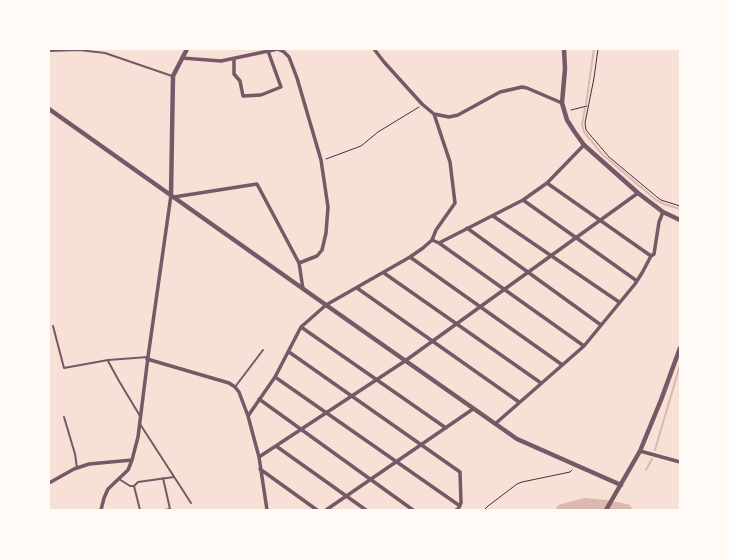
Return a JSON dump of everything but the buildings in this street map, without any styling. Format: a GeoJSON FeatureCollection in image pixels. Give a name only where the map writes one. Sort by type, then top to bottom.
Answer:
{"type":"FeatureCollection","features":[{"type":"Feature","properties":{"kind":"street"},"geometry":{"type":"LineString","coordinates":[[101,510],[108,489],[128,470],[138,437],[148,358],[173,196],[173,76],[187,49]]}},
{"type":"Feature","properties":{"kind":"street"},"geometry":{"type":"LineString","coordinates":[[182,58],[221,61],[278,49],[289,57],[297,78],[321,160],[328,206],[326,233],[322,250],[317,256],[299,263]]}},
{"type":"Feature","properties":{"kind":"street"},"geometry":{"type":"LineString","coordinates":[[248,416],[275,377],[302,326],[326,305],[384,273],[423,248],[432,240],[436,230],[455,203],[450,162],[434,114],[422,104],[374,49]]}},
{"type":"Feature","properties":{"kind":"street"},"geometry":{"type":"LineString","coordinates":[[564,49],[565,69],[562,103],[564,112],[574,131],[584,145],[638,193],[663,212],[680,220]]}},
{"type":"Feature","properties":{"kind":"street"},"geometry":{"type":"LineString","coordinates":[[234,58],[234,74],[240,81],[243,96],[261,94],[281,87],[268,51]]}},
{"type":"Feature","properties":{"kind":"street"},"geometry":{"type":"LineString","coordinates":[[434,114],[449,116],[458,114],[500,92],[522,87],[562,103]]}},
{"type":"Feature","properties":{"kind":"street"},"geometry":{"type":"LineString","coordinates":[[49,109],[517,439],[621,485]]}},
{"type":"Feature","properties":{"kind":"street"},"geometry":{"type":"LineString","coordinates":[[439,243],[523,200],[547,183],[584,145]]}},
{"type":"Feature","properties":{"kind":"street"},"geometry":{"type":"LineString","coordinates":[[547,183],[651,256]]}},
{"type":"Feature","properties":{"kind":"street"},"geometry":{"type":"LineString","coordinates":[[173,196],[257,184],[299,263],[303,289]]}},
{"type":"Feature","properties":{"kind":"street"},"geometry":{"type":"LineString","coordinates":[[259,457],[405,361],[638,193]]}},
{"type":"Feature","properties":{"kind":"street"},"geometry":{"type":"LineString","coordinates":[[523,200],[637,281]]}},
{"type":"Feature","properties":{"kind":"street"},"geometry":{"type":"LineString","coordinates":[[495,424],[561,364],[584,346],[637,281],[651,256],[654,254],[659,222],[663,212]]}},
{"type":"Feature","properties":{"kind":"street"},"geometry":{"type":"LineString","coordinates":[[494,216],[619,302]]}},
{"type":"Feature","properties":{"kind":"street"},"geometry":{"type":"LineString","coordinates":[[467,228],[601,325]]}},
{"type":"Feature","properties":{"kind":"street"},"geometry":{"type":"LineString","coordinates":[[432,240],[439,243],[584,346]]}},
{"type":"Feature","properties":{"kind":"street"},"geometry":{"type":"LineString","coordinates":[[410,257],[561,364]]}},
{"type":"Feature","properties":{"kind":"street"},"geometry":{"type":"LineString","coordinates":[[384,273],[541,383]]}},
{"type":"Feature","properties":{"kind":"street"},"geometry":{"type":"LineString","coordinates":[[357,288],[520,402]]}},
{"type":"Feature","properties":{"kind":"street"},"geometry":{"type":"LineString","coordinates":[[302,326],[446,428]]}},
{"type":"Feature","properties":{"kind":"street"},"geometry":{"type":"LineString","coordinates":[[606,510],[640,451],[680,348]]}},
{"type":"Feature","properties":{"kind":"street"},"geometry":{"type":"LineString","coordinates":[[289,352],[460,472],[461,503],[456,510]]}},
{"type":"Feature","properties":{"kind":"street"},"geometry":{"type":"LineString","coordinates":[[148,358],[229,383],[239,392],[248,416],[259,457],[267,510]]}},
{"type":"Feature","properties":{"kind":"street"},"geometry":{"type":"LineString","coordinates":[[275,377],[460,506]]}},
{"type":"Feature","properties":{"kind":"street"},"geometry":{"type":"LineString","coordinates":[[259,399],[413,510]]}},
{"type":"Feature","properties":{"kind":"street"},"geometry":{"type":"LineString","coordinates":[[326,510],[473,409]]}},
{"type":"Feature","properties":{"kind":"street"},"geometry":{"type":"LineString","coordinates":[[276,446],[366,510]]}},
{"type":"Feature","properties":{"kind":"street"},"geometry":{"type":"LineString","coordinates":[[640,451],[680,462]]}},
{"type":"Feature","properties":{"kind":"street"},"geometry":{"type":"LineString","coordinates":[[49,483],[77,468],[89,464],[132,460]]}},
{"type":"Feature","properties":{"kind":"street"},"geometry":{"type":"LineString","coordinates":[[260,469],[317,510]]}},
{"type":"Feature","properties":{"kind":"lane"},"geometry":{"type":"LineString","coordinates":[[49,51],[79,50],[105,53],[173,76]]}},
{"type":"Feature","properties":{"kind":"lane"},"geometry":{"type":"LineString","coordinates":[[53,326],[64,368],[108,360],[148,358]]}},
{"type":"Feature","properties":{"kind":"lane"},"geometry":{"type":"LineString","coordinates":[[235,387],[263,350]]}},
{"type":"Feature","properties":{"kind":"lane"},"geometry":{"type":"LineString","coordinates":[[108,360],[118,381],[140,417]]}},
{"type":"Feature","properties":{"kind":"lane"},"geometry":{"type":"LineString","coordinates":[[64,417],[75,454],[77,468]]}},
{"type":"Feature","properties":{"kind":"lane"},"geometry":{"type":"LineString","coordinates":[[140,423],[191,504]]}},
{"type":"Feature","properties":{"kind":"lane"},"geometry":{"type":"LineString","coordinates":[[134,486],[138,482],[174,476]]}},
{"type":"Feature","properties":{"kind":"lane"},"geometry":{"type":"LineString","coordinates":[[163,478],[170,509],[165,510]]}},
{"type":"Feature","properties":{"kind":"lane"},"geometry":{"type":"LineString","coordinates":[[119,479],[130,486],[134,486]]}},
{"type":"Feature","properties":{"kind":"lane"},"geometry":{"type":"LineString","coordinates":[[134,486],[140,510]]}},
{"type":"Feature","properties":{"kind":"path"},"geometry":{"type":"LineString","coordinates":[[598,49],[585,127],[592,138],[609,157],[657,197],[661,200],[680,206]]}},
{"type":"Feature","properties":{"kind":"path"},"geometry":{"type":"LineString","coordinates":[[321,160],[361,146],[378,132],[422,104]]}},
{"type":"Feature","properties":{"kind":"path"},"geometry":{"type":"LineString","coordinates":[[564,112],[588,106]]}},
{"type":"Feature","properties":{"kind":"path"},"geometry":{"type":"LineString","coordinates":[[484,510],[517,484],[570,472],[578,465]]}},
{"type":"Feature","properties":{"kind":"waterway"},"geometry":{"type":"LineString","coordinates":[[586,104],[594,49]]}},
{"type":"Feature","properties":{"kind":"waterway"},"geometry":{"type":"LineString","coordinates":[[585,108],[582,125],[584,132],[603,155],[656,200],[680,209]]}},
{"type":"Feature","properties":{"kind":"waterway"},"geometry":{"type":"LineString","coordinates":[[655,450],[680,365]]}},
{"type":"Feature","properties":{"kind":"waterway"},"geometry":{"type":"LineString","coordinates":[[646,470],[652,459]]}},
{"type":"Feature","properties":{"kind":"waterway"},"geometry":{"type":"LineString","coordinates":[[562,510],[585,504],[626,510]]}}]}
